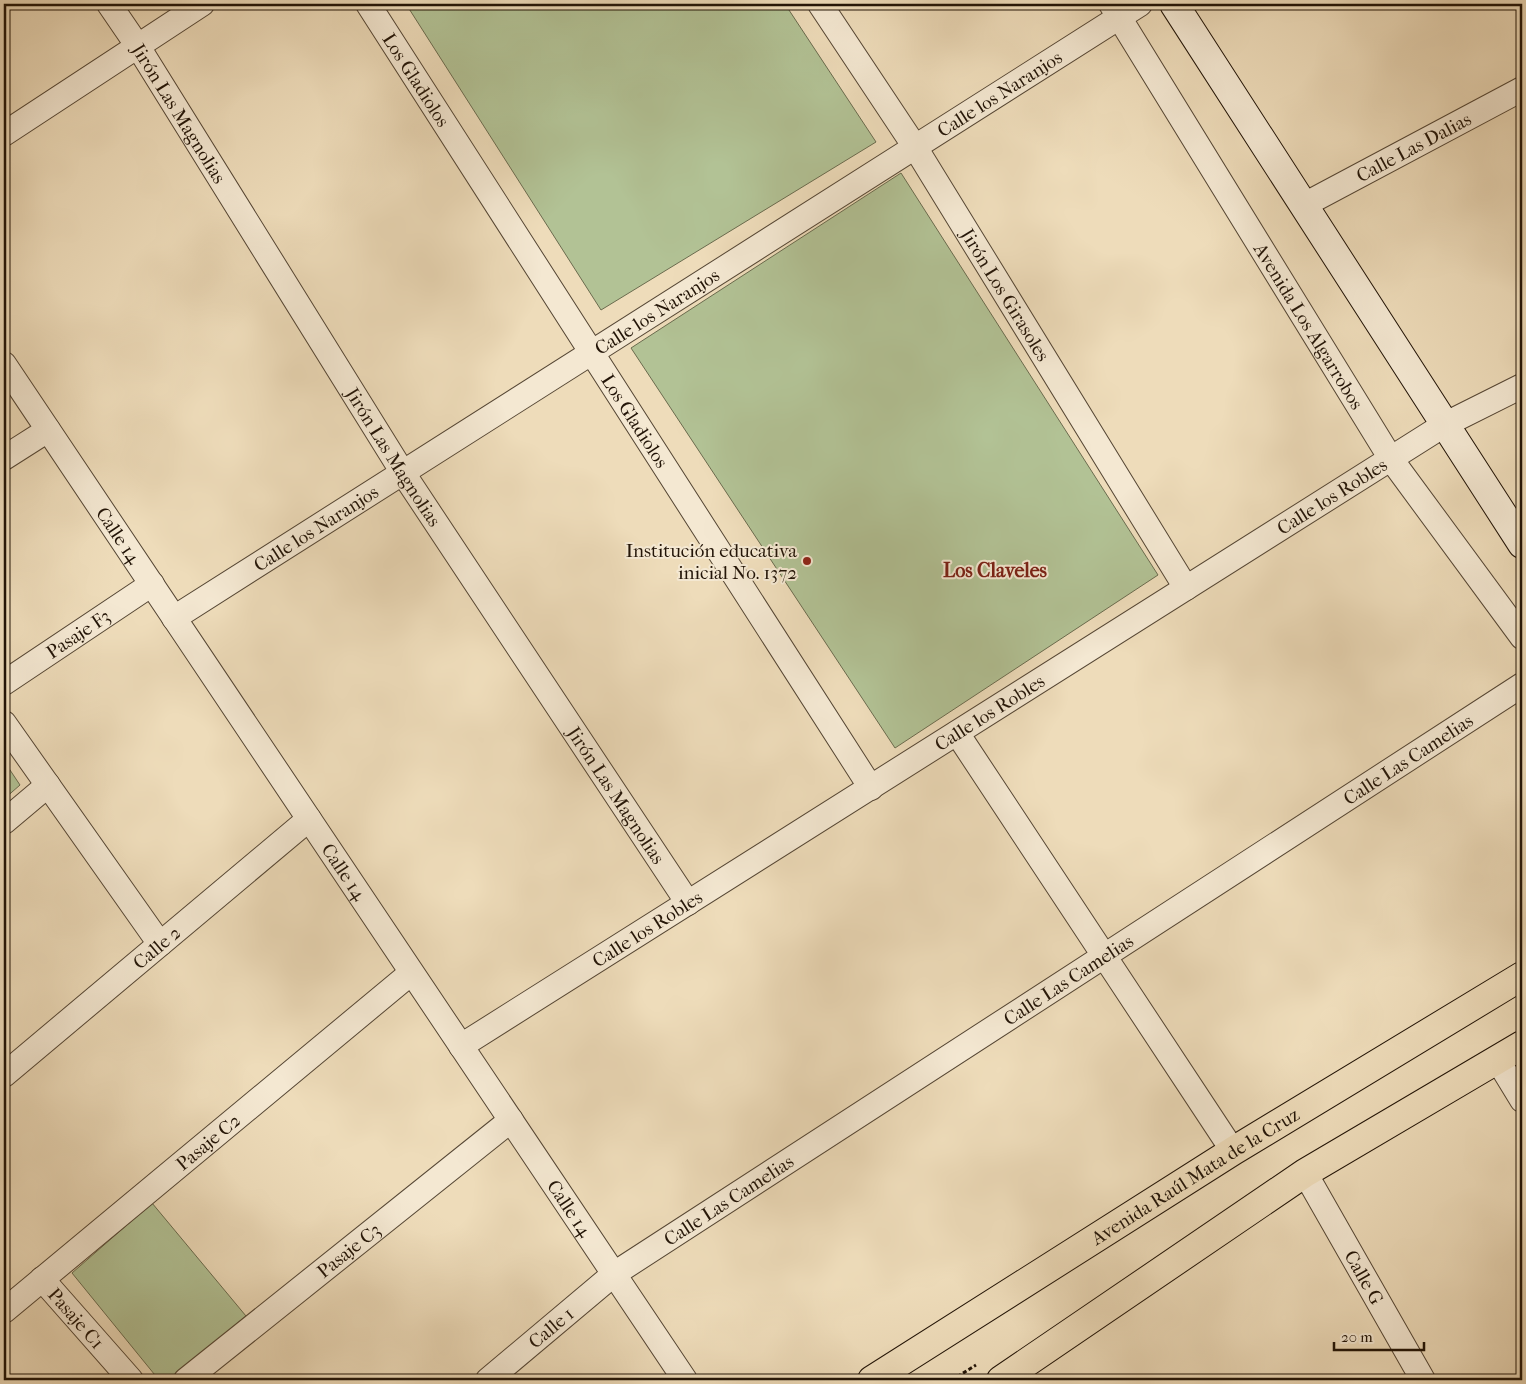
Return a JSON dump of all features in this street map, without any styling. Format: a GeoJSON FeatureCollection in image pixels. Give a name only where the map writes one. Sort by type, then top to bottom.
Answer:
{"type":"FeatureCollection","features":[{"type":"Feature","properties":{"kind":"main road","name":"Avenida Raúl Mata de la Cruz"},"geometry":{"type":"LineString","coordinates":[[872,1380],[1233,1151],[1522,976]]}},
{"type":"Feature","properties":{"kind":"main road"},"geometry":{"type":"LineString","coordinates":[[1001,1380],[1305,1173],[1522,1045]]}},
{"type":"Feature","properties":{"kind":"street","name":"Jirón Las Magnolias"},"geometry":{"type":"LineString","coordinates":[[108,4],[137,45],[403,472],[688,903]]}},
{"type":"Feature","properties":{"kind":"street"},"geometry":{"type":"LineString","coordinates":[[4,134],[202,4]]}},
{"type":"Feature","properties":{"kind":"street","name":"Los Gladiolos"},"geometry":{"type":"LineString","coordinates":[[368,4],[871,788]]}},
{"type":"Feature","properties":{"kind":"street","name":"Jirón Los Girasoles"},"geometry":{"type":"LineString","coordinates":[[820,4],[915,147],[1186,588]]}},
{"type":"Feature","properties":{"kind":"street","name":"Calle los Naranjos"},"geometry":{"type":"LineString","coordinates":[[174,618],[915,147],[1115,10],[1140,4]]}},
{"type":"Feature","properties":{"kind":"street"},"geometry":{"type":"LineString","coordinates":[[1174,4],[1522,544]]}},
{"type":"Feature","properties":{"kind":"street","name":"Avenida Los Algarrobos"},"geometry":{"type":"LineString","coordinates":[[1115,10],[1391,459],[1522,637]]}},
{"type":"Feature","properties":{"kind":"street","name":"Calle Las Dalias"},"geometry":{"type":"LineString","coordinates":[[1304,206],[1522,89]]}},
{"type":"Feature","properties":{"kind":"street","name":"Calle 14"},"geometry":{"type":"LineString","coordinates":[[4,364],[685,1380]]}},
{"type":"Feature","properties":{"kind":"street","name":"Calle los Robles"},"geometry":{"type":"LineString","coordinates":[[461,1046],[1444,424],[1522,386]]}},
{"type":"Feature","properties":{"kind":"street"},"geometry":{"type":"LineString","coordinates":[[4,458],[48,430]]}},
{"type":"Feature","properties":{"kind":"street","name":"Pasaje F3"},"geometry":{"type":"LineString","coordinates":[[4,683],[152,584]]}},
{"type":"Feature","properties":{"kind":"street","name":"Calle Las Camelias"},"geometry":{"type":"LineString","coordinates":[[614,1274],[1522,685]]}},
{"type":"Feature","properties":{"kind":"street"},"geometry":{"type":"LineString","coordinates":[[4,723],[160,944]]}},
{"type":"Feature","properties":{"kind":"street"},"geometry":{"type":"LineString","coordinates":[[958,733],[1233,1151]]}},
{"type":"Feature","properties":{"kind":"street"},"geometry":{"type":"LineString","coordinates":[[4,822],[48,785]]}},
{"type":"Feature","properties":{"kind":"street","name":"Calle 2"},"geometry":{"type":"LineString","coordinates":[[4,1075],[309,819]]}},
{"type":"Feature","properties":{"kind":"street","name":"Pasaje C2"},"geometry":{"type":"LineString","coordinates":[[4,1311],[411,973]]}},
{"type":"Feature","properties":{"kind":"street"},"geometry":{"type":"LineString","coordinates":[[1498,1059],[1522,1100]]}},
{"type":"Feature","properties":{"kind":"street","name":"Pasaje C3"},"geometry":{"type":"LineString","coordinates":[[186,1380],[511,1120]]}},
{"type":"Feature","properties":{"kind":"street","name":"Calle G"},"geometry":{"type":"LineString","coordinates":[[1305,1173],[1423,1380]]}},
{"type":"Feature","properties":{"kind":"street","name":"Calle 1"},"geometry":{"type":"LineString","coordinates":[[488,1380],[614,1274]]}},
{"type":"Feature","properties":{"kind":"street","name":"Pasaje C1"},"geometry":{"type":"LineString","coordinates":[[42,1279],[131,1380]]}},
{"type":"Feature","properties":{"kind":"green space"},"geometry":{"type":"Polygon","coordinates":[[[406,4],[785,4],[876,142],[601,310],[406,4]]]}},
{"type":"Feature","properties":{"kind":"green space"},"geometry":{"type":"Polygon","coordinates":[[[901,173],[1158,575],[895,748],[631,348],[901,173]]]}},
{"type":"Feature","properties":{"kind":"green space"},"geometry":{"type":"Polygon","coordinates":[[[4,761],[20,785],[4,799],[4,761]]]}},
{"type":"Feature","properties":{"kind":"green space"},"geometry":{"type":"Polygon","coordinates":[[[152,1203],[246,1316],[170,1379],[159,1380],[72,1273],[152,1203]]]}},
{"type":"Feature","properties":{"kind":"place","name":"Institución educativa inicial No. 1372"},"geometry":{"type":"Point","coordinates":[807,561]}},
{"type":"Feature","properties":{"kind":"district","name":"Los Claveles"},"geometry":{"type":"Point","coordinates":[995,570]}}]}
